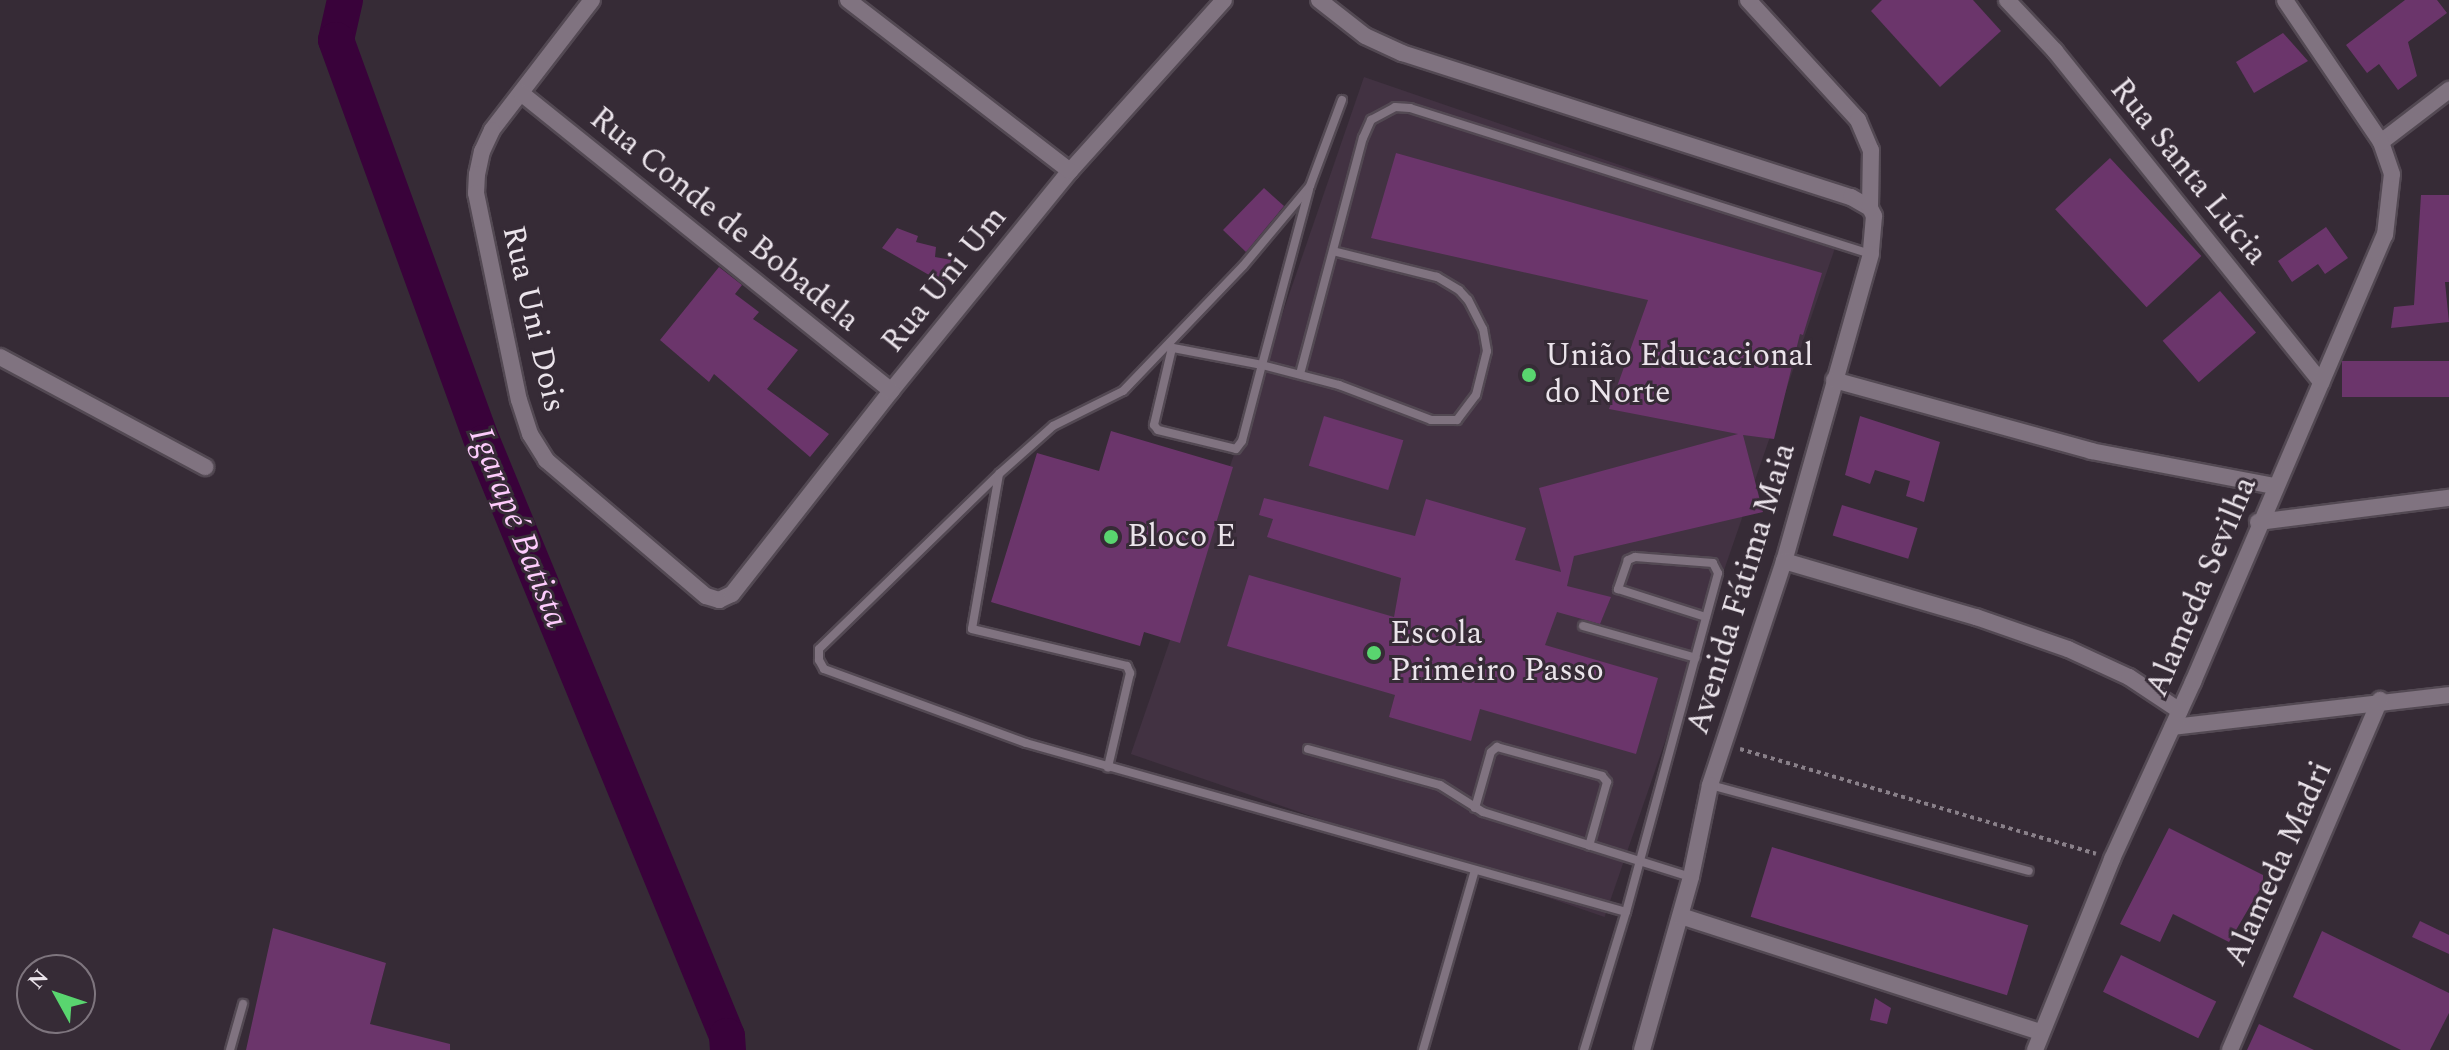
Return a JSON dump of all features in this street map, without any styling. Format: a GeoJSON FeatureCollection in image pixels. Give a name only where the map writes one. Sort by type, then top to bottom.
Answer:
{"type":"FeatureCollection","features":[{"type":"Feature","properties":{"kind":"street","name":"Rua Uni Dois"},"geometry":{"type":"LineString","coordinates":[[592,0],[492,130],[482,151],[476,193],[519,400],[530,434],[546,460],[706,596],[719,600]]}},
{"type":"Feature","properties":{"kind":"street"},"geometry":{"type":"LineString","coordinates":[[848,0],[1070,171]]}},
{"type":"Feature","properties":{"kind":"street","name":"Rua Uni Um"},"geometry":{"type":"LineString","coordinates":[[719,600],[732,594],[891,391],[1070,171],[1224,0]]}},
{"type":"Feature","properties":{"kind":"street"},"geometry":{"type":"LineString","coordinates":[[1319,0],[1365,36],[1402,53],[1560,107],[1851,197],[1870,208]]}},
{"type":"Feature","properties":{"kind":"street","name":"Avenida Fátima Maia"},"geometry":{"type":"LineString","coordinates":[[1642,1050],[1681,916],[1710,785],[1784,561],[1871,254],[1874,226],[1870,208],[1871,150],[1858,120],[1748,0]]}},
{"type":"Feature","properties":{"kind":"street","name":"Rua Santa Lúcia"},"geometry":{"type":"LineString","coordinates":[[2007,0],[2055,51],[2321,382]]}},
{"type":"Feature","properties":{"kind":"street","name":"Alameda Sevilha"},"geometry":{"type":"LineString","coordinates":[[2035,1050],[2112,859],[2176,719],[2258,522],[2385,235],[2392,174],[2381,142],[2285,0]]}},
{"type":"Feature","properties":{"kind":"street"},"geometry":{"type":"LineString","coordinates":[[2381,142],[2449,90]]}},
{"type":"Feature","properties":{"kind":"street","name":"Rua Conde de Bobadela"},"geometry":{"type":"LineString","coordinates":[[521,93],[891,391]]}},
{"type":"Feature","properties":{"kind":"street"},"geometry":{"type":"LineString","coordinates":[[0,357],[205,467]]}},
{"type":"Feature","properties":{"kind":"street"},"geometry":{"type":"LineString","coordinates":[[1834,380],[2091,451],[2275,486]]}},
{"type":"Feature","properties":{"kind":"street"},"geometry":{"type":"LineString","coordinates":[[2258,522],[2449,498]]}},
{"type":"Feature","properties":{"kind":"street"},"geometry":{"type":"LineString","coordinates":[[1784,561],[1976,617],[2068,649],[2129,677],[2176,719],[2449,695]]}},
{"type":"Feature","properties":{"kind":"street","name":"Alameda Madri"},"geometry":{"type":"LineString","coordinates":[[2230,1050],[2380,700]]}},
{"type":"Feature","properties":{"kind":"street"},"geometry":{"type":"LineString","coordinates":[[1681,916],[2040,1032]]}},
{"type":"Feature","properties":{"kind":"lane"},"geometry":{"type":"LineString","coordinates":[[1168,347],[1155,428],[1236,449],[1242,441],[1310,186],[1342,100]]}},
{"type":"Feature","properties":{"kind":"lane"},"geometry":{"type":"LineString","coordinates":[[1300,374],[1371,120],[1395,107],[1410,108],[1871,254]]}},
{"type":"Feature","properties":{"kind":"lane"},"geometry":{"type":"LineString","coordinates":[[1310,186],[1243,266],[1123,391],[1053,426],[1000,473],[819,649],[819,660],[824,669],[1026,743],[1626,912]]}},
{"type":"Feature","properties":{"kind":"lane"},"geometry":{"type":"LineString","coordinates":[[1168,347],[1300,374],[1443,422],[1457,420],[1469,409],[1486,362],[1483,329],[1468,300],[1447,282],[1333,251]]}},
{"type":"Feature","properties":{"kind":"lane"},"geometry":{"type":"LineString","coordinates":[[1000,473],[972,629],[1127,666],[1130,673],[1108,767]]}},
{"type":"Feature","properties":{"kind":"lane"},"geometry":{"type":"LineString","coordinates":[[1584,1050],[1626,912],[1718,573],[1713,563],[1635,557],[1628,560],[1618,589],[1706,617]]}},
{"type":"Feature","properties":{"kind":"lane"},"geometry":{"type":"LineString","coordinates":[[1583,626],[1696,658]]}},
{"type":"Feature","properties":{"kind":"lane"},"geometry":{"type":"LineString","coordinates":[[1475,808],[1491,752],[1497,747],[1602,776],[1607,782],[1589,846]]}},
{"type":"Feature","properties":{"kind":"lane"},"geometry":{"type":"LineString","coordinates":[[1308,749],[1440,785],[1475,808],[1691,877]]}},
{"type":"Feature","properties":{"kind":"lane"},"geometry":{"type":"LineString","coordinates":[[1710,785],[2029,871]]}},
{"type":"Feature","properties":{"kind":"lane"},"geometry":{"type":"LineString","coordinates":[[1423,1050],[1475,870]]}},
{"type":"Feature","properties":{"kind":"lane"},"geometry":{"type":"LineString","coordinates":[[230,1050],[243,1004]]}},
{"type":"Feature","properties":{"kind":"path"},"geometry":{"type":"LineString","coordinates":[[1722,744],[2112,859]]}},
{"type":"Feature","properties":{"kind":"shaded area","name":"União Educacional do Norte"},"geometry":{"type":"Polygon","coordinates":[[[1364,77],[1838,240],[1605,917],[1131,754],[1364,77]]]}},
{"type":"Feature","properties":{"kind":"building"},"geometry":{"type":"Polygon","coordinates":[[[1882,0],[1973,0],[2001,31],[1940,87],[1871,11],[1882,0]]]}},
{"type":"Feature","properties":{"kind":"building"},"geometry":{"type":"Polygon","coordinates":[[[2405,0],[2437,0],[2447,13],[2408,42],[2417,76],[2398,90],[2379,64],[2367,73],[2346,45],[2405,0]]]}},
{"type":"Feature","properties":{"kind":"building"},"geometry":{"type":"Polygon","coordinates":[[[2283,33],[2308,61],[2254,93],[2236,62],[2283,33]]]}},
{"type":"Feature","properties":{"kind":"building"},"geometry":{"type":"Polygon","coordinates":[[[1396,153],[1822,273],[1803,335],[1800,334],[1774,439],[1743,435],[1763,512],[1574,556],[1567,586],[1611,597],[1600,624],[1557,612],[1545,645],[1658,678],[1636,754],[1480,709],[1471,741],[1389,717],[1395,695],[1227,646],[1249,575],[1394,617],[1401,578],[1267,537],[1273,519],[1259,515],[1264,498],[1415,536],[1426,499],[1526,528],[1515,560],[1561,572],[1539,488],[1738,434],[1609,409],[1648,300],[1371,238],[1396,153]]]}},
{"type":"Feature","properties":{"kind":"building"},"geometry":{"type":"Polygon","coordinates":[[[2110,158],[2201,256],[2147,307],[2055,209],[2110,158]]]}},
{"type":"Feature","properties":{"kind":"building"},"geometry":{"type":"Polygon","coordinates":[[[1264,188],[1284,206],[1246,252],[1223,230],[1264,188]]]}},
{"type":"Feature","properties":{"kind":"building"},"geometry":{"type":"Polygon","coordinates":[[[2421,195],[2449,195],[2449,282],[2445,282],[2449,322],[2391,328],[2394,307],[2414,305],[2421,195]]]}},
{"type":"Feature","properties":{"kind":"building"},"geometry":{"type":"Polygon","coordinates":[[[2326,227],[2348,258],[2325,274],[2318,264],[2292,282],[2278,261],[2326,227]]]}},
{"type":"Feature","properties":{"kind":"building"},"geometry":{"type":"Polygon","coordinates":[[[897,228],[918,236],[916,242],[936,247],[935,257],[952,260],[943,283],[882,248],[897,228]]]}},
{"type":"Feature","properties":{"kind":"building"},"geometry":{"type":"Polygon","coordinates":[[[719,267],[742,285],[735,294],[759,312],[753,319],[798,350],[767,389],[829,434],[810,457],[714,374],[709,382],[660,340],[719,267]]]}},
{"type":"Feature","properties":{"kind":"building"},"geometry":{"type":"Polygon","coordinates":[[[2220,291],[2256,333],[2199,382],[2163,341],[2220,291]]]}},
{"type":"Feature","properties":{"kind":"building"},"geometry":{"type":"Polygon","coordinates":[[[2342,361],[2449,361],[2449,397],[2342,397],[2342,361]]]}},
{"type":"Feature","properties":{"kind":"building"},"geometry":{"type":"Polygon","coordinates":[[[1324,416],[1403,440],[1388,490],[1309,466],[1324,416]]]}},
{"type":"Feature","properties":{"kind":"building"},"geometry":{"type":"Polygon","coordinates":[[[1860,416],[1940,442],[1924,502],[1906,496],[1910,481],[1875,470],[1870,484],[1845,475],[1860,416]]]}},
{"type":"Feature","properties":{"kind":"building","name":"Bloco E"},"geometry":{"type":"Polygon","coordinates":[[[1111,431],[1233,467],[1180,643],[1144,632],[1140,646],[991,602],[1037,453],[1099,471],[1111,431]]]}},
{"type":"Feature","properties":{"kind":"building"},"geometry":{"type":"Polygon","coordinates":[[[1842,505],[1918,528],[1908,559],[1833,536],[1842,505]]]}},
{"type":"Feature","properties":{"kind":"building"},"geometry":{"type":"Polygon","coordinates":[[[2169,828],[2263,875],[2263,884],[2229,942],[2173,914],[2160,942],[2120,924],[2169,828]]]}},
{"type":"Feature","properties":{"kind":"building"},"geometry":{"type":"Polygon","coordinates":[[[1772,847],[2028,925],[2007,995],[1751,917],[1772,847]]]}},
{"type":"Feature","properties":{"kind":"building"},"geometry":{"type":"Polygon","coordinates":[[[2420,921],[2449,935],[2449,954],[2412,937],[2420,921]]]}},
{"type":"Feature","properties":{"kind":"building"},"geometry":{"type":"Polygon","coordinates":[[[273,928],[386,963],[370,1024],[450,1044],[450,1050],[246,1050],[273,928]]]}},
{"type":"Feature","properties":{"kind":"building"},"geometry":{"type":"Polygon","coordinates":[[[2322,931],[2449,993],[2449,1013],[2430,1050],[2401,1050],[2293,997],[2322,931]]]}},
{"type":"Feature","properties":{"kind":"building"},"geometry":{"type":"Polygon","coordinates":[[[2121,955],[2216,1001],[2198,1038],[2103,992],[2121,955]]]}},
{"type":"Feature","properties":{"kind":"building"},"geometry":{"type":"Polygon","coordinates":[[[1875,998],[1891,1008],[1887,1024],[1870,1020],[1875,998]]]}},
{"type":"Feature","properties":{"kind":"building"},"geometry":{"type":"Polygon","coordinates":[[[2259,1024],[2314,1050],[2247,1050],[2259,1024]]]}},
{"type":"Feature","properties":{"kind":"waterway","name":"Igarapé Batista"},"geometry":{"type":"LineString","coordinates":[[345,0],[336,40],[483,443],[727,1036],[728,1050]]}},
{"type":"Feature","properties":{"kind":"place","name":"União Educacional do Norte"},"geometry":{"type":"Point","coordinates":[1529,375]}},
{"type":"Feature","properties":{"kind":"place","name":"Bloco E"},"geometry":{"type":"Point","coordinates":[1111,537]}},
{"type":"Feature","properties":{"kind":"place","name":"Escola Primeiro Passo"},"geometry":{"type":"Point","coordinates":[1374,653]}}]}
